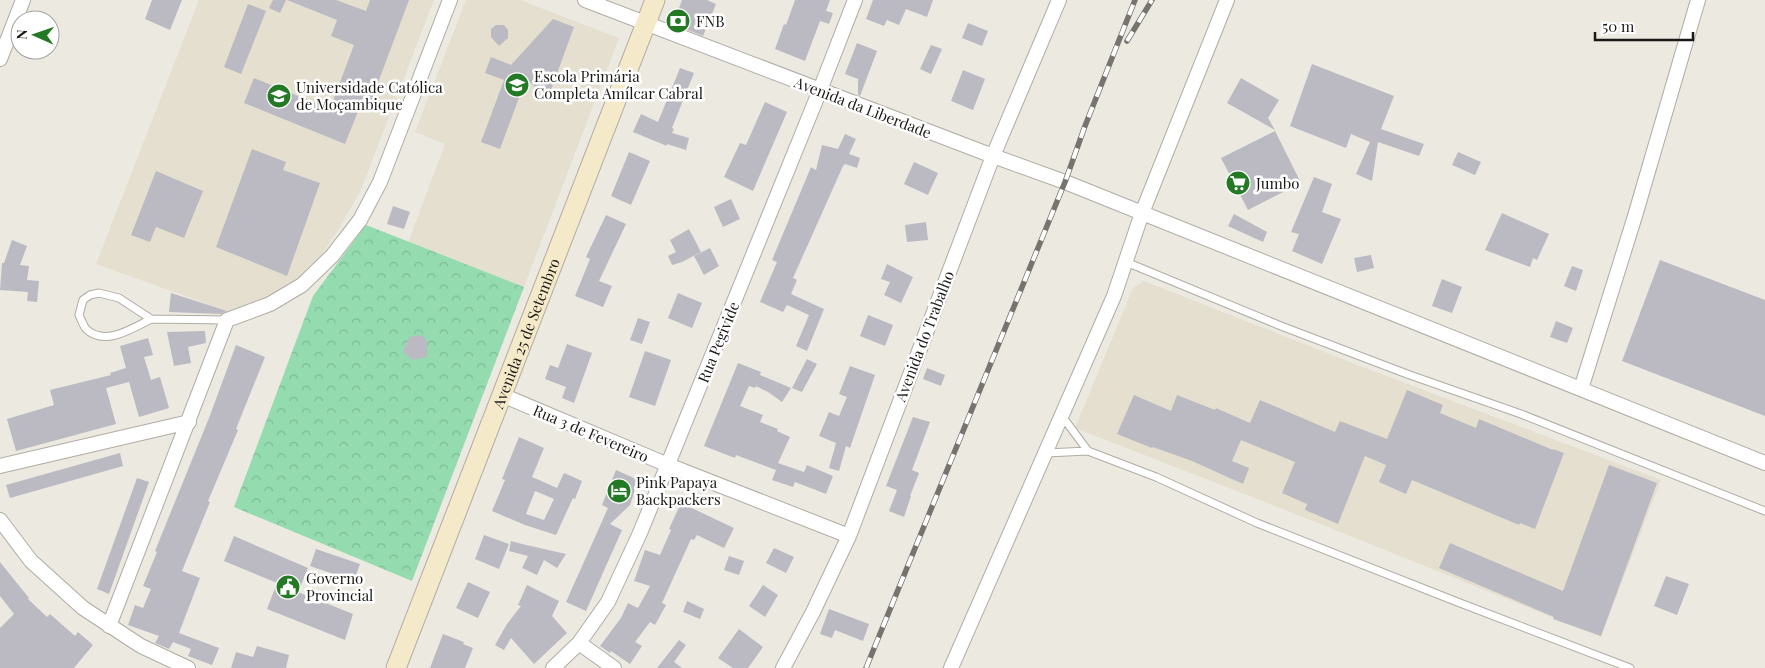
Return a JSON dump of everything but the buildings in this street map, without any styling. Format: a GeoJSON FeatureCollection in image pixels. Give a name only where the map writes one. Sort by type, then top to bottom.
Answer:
{"type":"FeatureCollection","features":[{"type":"Feature","properties":{"kind":"street"},"geometry":{"type":"LineString","coordinates":[[0,60],[23,0]]}},
{"type":"Feature","properties":{"kind":"street"},"geometry":{"type":"LineString","coordinates":[[109,626],[227,320],[270,304],[302,285],[332,256],[360,220],[380,182],[450,0]]}},
{"type":"Feature","properties":{"kind":"street","name":"Avenida da Liberdade"},"geometry":{"type":"LineString","coordinates":[[585,0],[992,156],[1065,182],[1765,463]]}},
{"type":"Feature","properties":{"kind":"street","name":"Avenida 25 de Setembro"},"geometry":{"type":"LineString","coordinates":[[396,668],[655,0]]}},
{"type":"Feature","properties":{"kind":"street","name":"Rua Pegivide"},"geometry":{"type":"LineString","coordinates":[[553,668],[579,643],[608,602],[640,533],[820,90],[854,0]]}},
{"type":"Feature","properties":{"kind":"street","name":"Avenida do Trabalho"},"geometry":{"type":"LineString","coordinates":[[783,668],[813,612],[849,536],[992,156],[1059,0]]}},
{"type":"Feature","properties":{"kind":"street"},"geometry":{"type":"LineString","coordinates":[[951,668],[1114,296],[1142,213],[1227,0]]}},
{"type":"Feature","properties":{"kind":"street"},"geometry":{"type":"LineString","coordinates":[[1581,389],[1636,216],[1698,0]]}},
{"type":"Feature","properties":{"kind":"street","name":"Rua 3 de Fevereiro"},"geometry":{"type":"LineString","coordinates":[[502,395],[668,465],[849,536]]}},
{"type":"Feature","properties":{"kind":"street"},"geometry":{"type":"LineString","coordinates":[[0,466],[189,422]]}},
{"type":"Feature","properties":{"kind":"street"},"geometry":{"type":"LineString","coordinates":[[0,520],[31,561],[83,608],[141,646],[188,668]]}},
{"type":"Feature","properties":{"kind":"street"},"geometry":{"type":"LineString","coordinates":[[579,643],[614,668]]}},
{"type":"Feature","properties":{"kind":"lane"},"geometry":{"type":"LineString","coordinates":[[1126,262],[1281,326],[1407,374],[1521,414],[1765,512]]}},
{"type":"Feature","properties":{"kind":"lane"},"geometry":{"type":"LineString","coordinates":[[152,319],[119,298],[99,293],[90,295],[83,300],[79,315],[87,329],[101,336],[120,334],[152,319],[227,320]]}},
{"type":"Feature","properties":{"kind":"lane"},"geometry":{"type":"LineString","coordinates":[[1062,416],[1088,451]]}},
{"type":"Feature","properties":{"kind":"lane"},"geometry":{"type":"LineString","coordinates":[[1046,453],[1088,451],[1156,477],[1258,523],[1468,607],[1630,668]]}},
{"type":"Feature","properties":{"kind":"shaded area","name":"Universidade Católica de Moçambique"},"geometry":{"type":"Polygon","coordinates":[[[199,0],[434,0],[360,192],[338,230],[308,276],[277,296],[235,314],[96,264],[199,0]]]}},
{"type":"Feature","properties":{"kind":"shaded area","name":"Escola Primária Completa Amílcar Cabral"},"geometry":{"type":"Polygon","coordinates":[[[466,0],[520,0],[619,38],[524,287],[408,243],[445,144],[415,132],[466,0]]]}},
{"type":"Feature","properties":{"kind":"shaded area"},"geometry":{"type":"Polygon","coordinates":[[[1144,281],[1355,364],[1661,480],[1601,637],[1075,428],[1133,288],[1144,281]]]}},
{"type":"Feature","properties":{"kind":"green space"},"geometry":{"type":"Polygon","coordinates":[[[366,225],[524,287],[412,581],[234,507],[313,296],[366,225]]]}},
{"type":"Feature","properties":{"kind":"railway"},"geometry":{"type":"LineString","coordinates":[[866,668],[1065,182],[1135,0]]}},
{"type":"Feature","properties":{"kind":"railway"},"geometry":{"type":"LineString","coordinates":[[1127,41],[1152,0]]}},
{"type":"Feature","properties":{"kind":"place","name":"FNB"},"geometry":{"type":"Point","coordinates":[678,21]}},
{"type":"Feature","properties":{"kind":"place","name":"Escola Primária Completa Amílcar Cabral"},"geometry":{"type":"Point","coordinates":[517,85]}},
{"type":"Feature","properties":{"kind":"place","name":"Universidade Católica de Moçambique"},"geometry":{"type":"Point","coordinates":[279,96]}},
{"type":"Feature","properties":{"kind":"place","name":"Jumbo"},"geometry":{"type":"Point","coordinates":[1238,183]}},
{"type":"Feature","properties":{"kind":"place","name":"Pink Papaya Backpackers"},"geometry":{"type":"Point","coordinates":[619,491]}},
{"type":"Feature","properties":{"kind":"place","name":"Governo Provincial"},"geometry":{"type":"Point","coordinates":[288,587]}}]}
